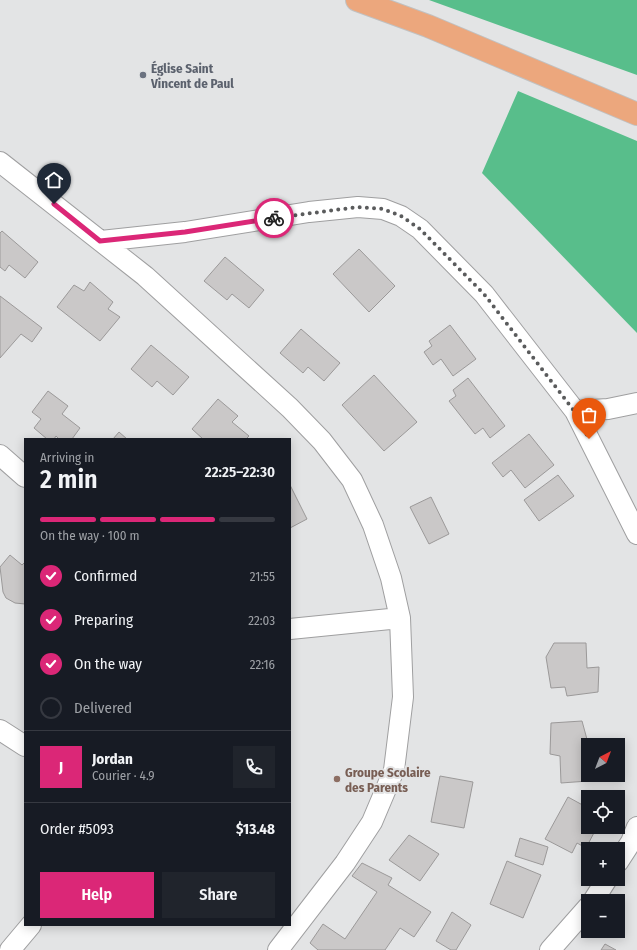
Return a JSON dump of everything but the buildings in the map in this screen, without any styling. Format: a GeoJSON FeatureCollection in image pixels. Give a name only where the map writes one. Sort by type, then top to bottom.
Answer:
{"type":"FeatureCollection","features":[{"type":"Feature","properties":{"kind":"highway"},"geometry":{"type":"LineString","coordinates":[[357,0],[428,26],[637,114]]}},
{"type":"Feature","properties":{"kind":"street"},"geometry":{"type":"LineString","coordinates":[[0,162],[145,276],[290,408],[322,441],[352,480],[372,525],[391,578],[400,618],[403,697],[394,770],[369,828],[345,863],[278,950]]}},
{"type":"Feature","properties":{"kind":"street"},"geometry":{"type":"LineString","coordinates":[[100,241],[185,232],[316,211],[358,207],[383,209],[401,216],[420,229],[484,294],[575,412],[637,534]]}},
{"type":"Feature","properties":{"kind":"street"},"geometry":{"type":"LineString","coordinates":[[575,412],[608,409],[637,403]]}},
{"type":"Feature","properties":{"kind":"street"},"geometry":{"type":"LineString","coordinates":[[0,455],[24,476]]}},
{"type":"Feature","properties":{"kind":"street"},"geometry":{"type":"LineString","coordinates":[[291,629],[400,618]]}},
{"type":"Feature","properties":{"kind":"street"},"geometry":{"type":"LineString","coordinates":[[0,730],[24,745]]}},
{"type":"Feature","properties":{"kind":"street"},"geometry":{"type":"LineString","coordinates":[[625,851],[637,828]]}},
{"type":"Feature","properties":{"kind":"street"},"geometry":{"type":"LineString","coordinates":[[550,950],[581,915]]}},
{"type":"Feature","properties":{"kind":"street"},"geometry":{"type":"LineString","coordinates":[[10,950],[30,926]]}},
{"type":"Feature","properties":{"kind":"green space"},"geometry":{"type":"Polygon","coordinates":[[[429,0],[637,0],[637,75],[429,0]]]}},
{"type":"Feature","properties":{"kind":"green space"},"geometry":{"type":"Polygon","coordinates":[[[518,91],[637,141],[637,333],[482,173],[518,91]]]}},
{"type":"Feature","properties":{"kind":"way so far"},"geometry":{"type":"LineString","coordinates":[[274,218],[309,212],[358,207],[383,209],[401,216],[420,229],[484,294],[575,412],[589,439]]}},
{"type":"Feature","properties":{"kind":"place","name":"Église Saint Vincent de Paul"},"geometry":{"type":"Point","coordinates":[143,75]}},
{"type":"Feature","properties":{"kind":"place","name":"Groupe Scolaire des Parents"},"geometry":{"type":"Point","coordinates":[337,779]}},
{"type":"Feature","properties":{"kind":"route"},"geometry":{"type":"LineString","coordinates":[[54,204],[100,241],[185,232],[274,218]]}}]}
